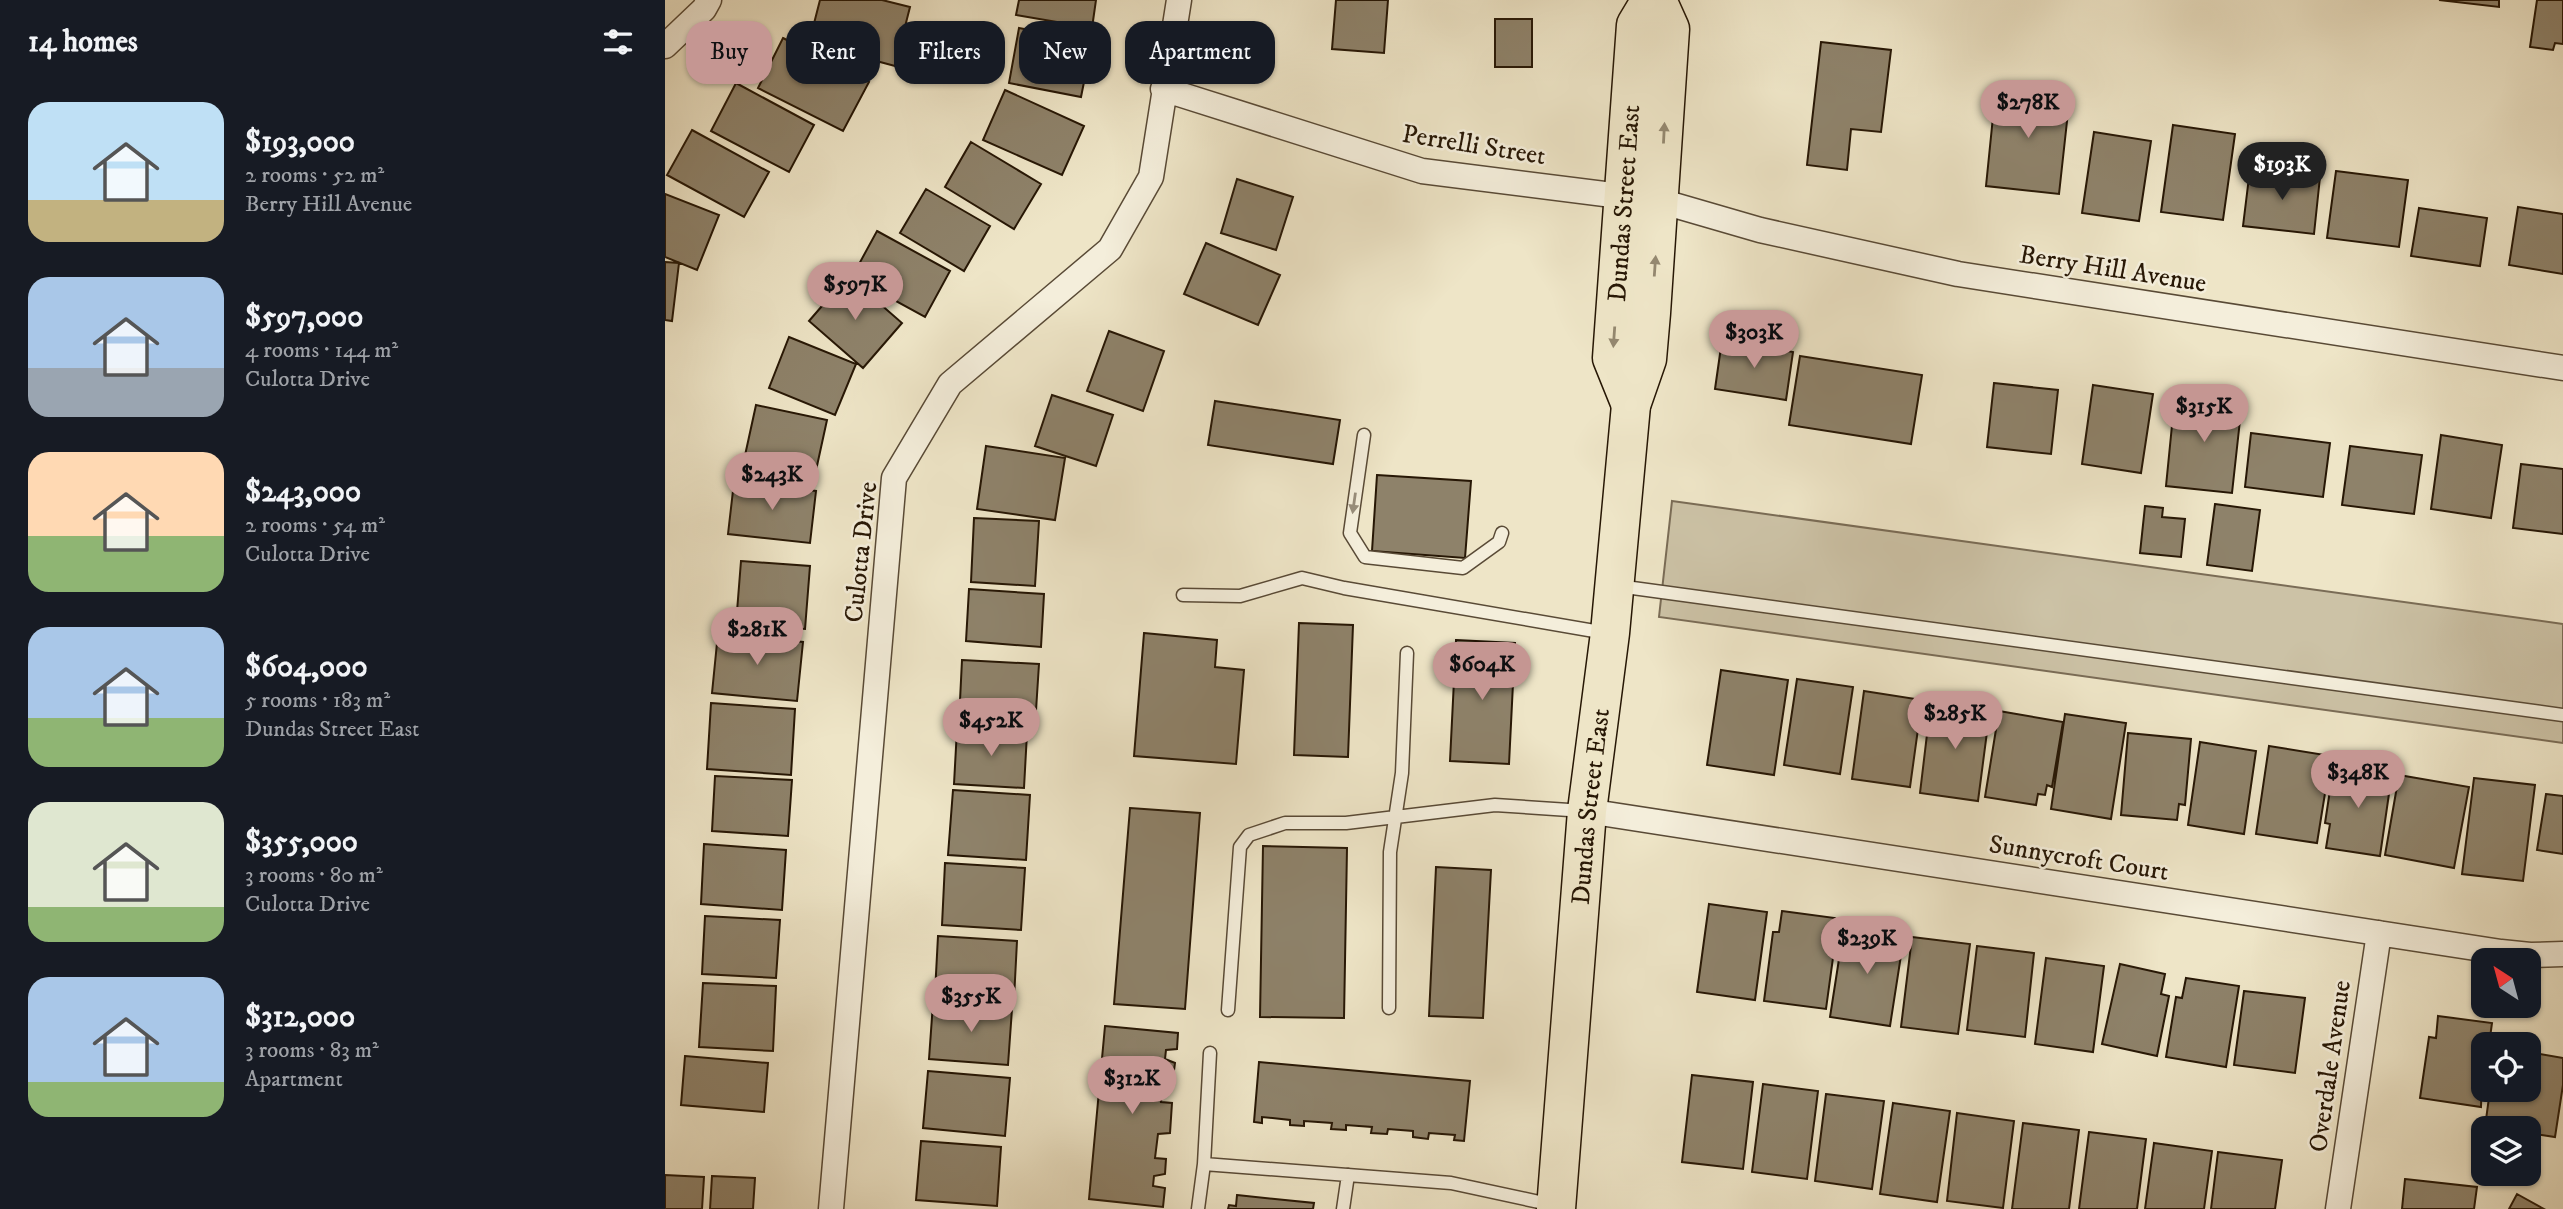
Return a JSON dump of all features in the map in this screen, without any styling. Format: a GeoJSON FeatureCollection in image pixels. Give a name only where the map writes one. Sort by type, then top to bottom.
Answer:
{"type":"FeatureCollection","features":[{"type":"Feature","properties":{"kind":"main road","name":"Dundas Street East"},"geometry":{"type":"LineString","coordinates":[[1631,405],[1612,358],[1636,25],[1651,0]]}},
{"type":"Feature","properties":{"kind":"main road","name":"Dundas Street East"},"geometry":{"type":"LineString","coordinates":[[1563,1208],[1587,811],[1609,633],[1631,405],[1647,359],[1660,201],[1670,29],[1657,0]]}},
{"type":"Feature","properties":{"kind":"street"},"geometry":{"type":"LineString","coordinates":[[665,46],[709,0]]}},
{"type":"Feature","properties":{"kind":"street","name":"Culotta Drive"},"geometry":{"type":"LineString","coordinates":[[831,1209],[894,478],[950,384],[1110,249],[1151,177],[1179,0]]}},
{"type":"Feature","properties":{"kind":"street","name":"Perrelli Street"},"geometry":{"type":"LineString","coordinates":[[1163,89],[1422,171],[1660,201]]}},
{"type":"Feature","properties":{"kind":"street","name":"Berry Hill Avenue"},"geometry":{"type":"LineString","coordinates":[[1660,201],[1760,230],[1958,274],[2563,368]]}},
{"type":"Feature","properties":{"kind":"street","name":"Sunnycroft Court"},"geometry":{"type":"LineString","coordinates":[[1587,811],[2501,952],[2563,954]]}},
{"type":"Feature","properties":{"kind":"street","name":"Overdale Avenue"},"geometry":{"type":"LineString","coordinates":[[2338,1209],[2379,933]]}},
{"type":"Feature","properties":{"kind":"lane"},"geometry":{"type":"LineString","coordinates":[[1364,435],[1350,533],[1365,556],[1463,568],[1499,542],[1502,533]]}},
{"type":"Feature","properties":{"kind":"lane"},"geometry":{"type":"LineString","coordinates":[[1183,595],[1240,596],[1302,578],[1344,588],[1609,633]]}},
{"type":"Feature","properties":{"kind":"lane"},"geometry":{"type":"LineString","coordinates":[[1614,585],[2563,715]]}},
{"type":"Feature","properties":{"kind":"lane"},"geometry":{"type":"LineString","coordinates":[[1389,1008],[1390,852],[1402,774],[1407,653]]}},
{"type":"Feature","properties":{"kind":"lane"},"geometry":{"type":"LineString","coordinates":[[1228,1010],[1240,847],[1248,835],[1285,823],[1394,818],[1437,810],[1495,805],[1587,811]]}},
{"type":"Feature","properties":{"kind":"lane"},"geometry":{"type":"LineString","coordinates":[[1198,1209],[1204,1164],[1210,1054]]}},
{"type":"Feature","properties":{"kind":"lane"},"geometry":{"type":"LineString","coordinates":[[1204,1164],[1451,1183],[1563,1208]]}},
{"type":"Feature","properties":{"kind":"lane"},"geometry":{"type":"LineString","coordinates":[[1343,1209],[1348,1175]]}},
{"type":"Feature","properties":{"kind":"shaded area"},"geometry":{"type":"Polygon","coordinates":[[[1672,501],[2563,624],[2563,743],[1659,617],[1672,501]]]}},
{"type":"Feature","properties":{"kind":"building"},"geometry":{"type":"Polygon","coordinates":[[[820,0],[882,0],[910,7],[906,21],[894,21],[894,66],[880,62],[880,21],[815,21],[820,0]]]}},
{"type":"Feature","properties":{"kind":"building"},"geometry":{"type":"Polygon","coordinates":[[[1019,0],[1096,0],[1093,21],[1051,21],[1016,15],[1019,0]]]}},
{"type":"Feature","properties":{"kind":"building"},"geometry":{"type":"Polygon","coordinates":[[[1336,0],[1388,0],[1384,53],[1332,49],[1336,0]]]}},
{"type":"Feature","properties":{"kind":"building"},"geometry":{"type":"Polygon","coordinates":[[[2439,0],[2499,0],[2499,7],[2439,0]]]}},
{"type":"Feature","properties":{"kind":"building"},"geometry":{"type":"Polygon","coordinates":[[[2537,0],[2563,0],[2563,44],[2555,43],[2553,50],[2530,47],[2537,0]]]}},
{"type":"Feature","properties":{"kind":"building"},"geometry":{"type":"Polygon","coordinates":[[[1495,19],[1532,19],[1532,67],[1495,67],[1495,19]]]}},
{"type":"Feature","properties":{"kind":"building"},"geometry":{"type":"Polygon","coordinates":[[[1019,28],[1019,84],[1084,84],[1081,97],[1009,83],[1019,28]]]}},
{"type":"Feature","properties":{"kind":"building"},"geometry":{"type":"Polygon","coordinates":[[[783,38],[786,40],[786,84],[868,84],[843,131],[758,88],[760,84],[772,84],[772,60],[783,38]]]}},
{"type":"Feature","properties":{"kind":"building"},"geometry":{"type":"Polygon","coordinates":[[[1821,42],[1891,50],[1881,132],[1851,129],[1847,170],[1807,165],[1821,42]]]}},
{"type":"Feature","properties":{"kind":"building"},"geometry":{"type":"Polygon","coordinates":[[[735,84],[814,125],[789,172],[711,131],[735,84]]]}},
{"type":"Feature","properties":{"kind":"building"},"geometry":{"type":"Polygon","coordinates":[[[1996,87],[2070,94],[2059,194],[1986,186],[1996,87]]]}},
{"type":"Feature","properties":{"kind":"building"},"geometry":{"type":"Polygon","coordinates":[[[1005,90],[1084,126],[1062,175],[983,140],[1005,90]]]}},
{"type":"Feature","properties":{"kind":"building"},"geometry":{"type":"Polygon","coordinates":[[[2173,125],[2235,134],[2223,220],[2161,212],[2173,125]]]}},
{"type":"Feature","properties":{"kind":"building"},"geometry":{"type":"Polygon","coordinates":[[[692,130],[769,172],[744,217],[667,175],[692,130]]]}},
{"type":"Feature","properties":{"kind":"building"},"geometry":{"type":"Polygon","coordinates":[[[2094,132],[2151,141],[2139,221],[2082,213],[2094,132]]]}},
{"type":"Feature","properties":{"kind":"building"},"geometry":{"type":"Polygon","coordinates":[[[971,142],[1041,184],[1014,229],[945,187],[971,142]]]}},
{"type":"Feature","properties":{"kind":"building"},"geometry":{"type":"Polygon","coordinates":[[[2250,169],[2320,177],[2314,234],[2243,226],[2250,169]]]}},
{"type":"Feature","properties":{"kind":"building"},"geometry":{"type":"Polygon","coordinates":[[[2336,171],[2408,180],[2399,247],[2327,238],[2336,171]]]}},
{"type":"Feature","properties":{"kind":"building"},"geometry":{"type":"Polygon","coordinates":[[[1237,179],[1293,197],[1276,250],[1221,233],[1237,179]]]}},
{"type":"Feature","properties":{"kind":"building"},"geometry":{"type":"Polygon","coordinates":[[[926,189],[990,226],[964,271],[900,233],[926,189]]]}},
{"type":"Feature","properties":{"kind":"building"},"geometry":{"type":"Polygon","coordinates":[[[665,194],[719,215],[697,270],[665,257],[665,194]]]}},
{"type":"Feature","properties":{"kind":"building"},"geometry":{"type":"Polygon","coordinates":[[[2518,207],[2563,214],[2563,274],[2509,265],[2518,207]]]}},
{"type":"Feature","properties":{"kind":"building"},"geometry":{"type":"Polygon","coordinates":[[[2419,208],[2487,218],[2480,266],[2411,256],[2419,208]]]}},
{"type":"Feature","properties":{"kind":"building"},"geometry":{"type":"Polygon","coordinates":[[[877,231],[950,271],[925,317],[852,277],[877,231]]]}},
{"type":"Feature","properties":{"kind":"building"},"geometry":{"type":"Polygon","coordinates":[[[1206,243],[1280,275],[1258,325],[1184,294],[1206,243]]]}},
{"type":"Feature","properties":{"kind":"building"},"geometry":{"type":"Polygon","coordinates":[[[665,262],[679,263],[672,321],[665,320],[665,262]]]}},
{"type":"Feature","properties":{"kind":"building"},"geometry":{"type":"Polygon","coordinates":[[[848,276],[902,323],[863,368],[809,321],[848,276]]]}},
{"type":"Feature","properties":{"kind":"building"},"geometry":{"type":"Polygon","coordinates":[[[1109,331],[1164,351],[1143,411],[1087,391],[1109,331]]]}},
{"type":"Feature","properties":{"kind":"building"},"geometry":{"type":"Polygon","coordinates":[[[789,337],[856,364],[835,415],[769,388],[789,337]]]}},
{"type":"Feature","properties":{"kind":"building"},"geometry":{"type":"Polygon","coordinates":[[[1722,340],[1793,352],[1786,400],[1715,389],[1722,340]]]}},
{"type":"Feature","properties":{"kind":"building"},"geometry":{"type":"Polygon","coordinates":[[[1800,356],[1922,375],[1911,444],[1789,425],[1800,356]]]}},
{"type":"Feature","properties":{"kind":"building"},"geometry":{"type":"Polygon","coordinates":[[[1994,383],[2058,390],[2051,454],[1987,447],[1994,383]]]}},
{"type":"Feature","properties":{"kind":"building"},"geometry":{"type":"Polygon","coordinates":[[[2093,385],[2153,394],[2141,473],[2082,464],[2093,385]]]}},
{"type":"Feature","properties":{"kind":"building"},"geometry":{"type":"Polygon","coordinates":[[[1052,395],[1113,415],[1096,466],[1035,446],[1052,395]]]}},
{"type":"Feature","properties":{"kind":"building"},"geometry":{"type":"Polygon","coordinates":[[[2175,395],[2242,402],[2232,493],[2166,486],[2175,395]]]}},
{"type":"Feature","properties":{"kind":"building"},"geometry":{"type":"Polygon","coordinates":[[[1215,401],[1340,420],[1333,464],[1208,445],[1215,401]]]}},
{"type":"Feature","properties":{"kind":"building"},"geometry":{"type":"Polygon","coordinates":[[[756,405],[827,420],[815,475],[744,460],[756,405]]]}},
{"type":"Feature","properties":{"kind":"building"},"geometry":{"type":"Polygon","coordinates":[[[2251,433],[2330,443],[2323,497],[2245,487],[2251,433]]]}},
{"type":"Feature","properties":{"kind":"building"},"geometry":{"type":"Polygon","coordinates":[[[2441,435],[2502,445],[2491,518],[2431,509],[2441,435]]]}},
{"type":"Feature","properties":{"kind":"building"},"geometry":{"type":"Polygon","coordinates":[[[986,446],[1065,458],[1055,520],[977,509],[986,446]]]}},
{"type":"Feature","properties":{"kind":"building"},"geometry":{"type":"Polygon","coordinates":[[[2350,446],[2422,455],[2414,514],[2342,505],[2350,446]]]}},
{"type":"Feature","properties":{"kind":"building"},"geometry":{"type":"Polygon","coordinates":[[[2521,464],[2563,469],[2563,534],[2513,528],[2521,464]]]}},
{"type":"Feature","properties":{"kind":"building"},"geometry":{"type":"Polygon","coordinates":[[[1377,475],[1471,481],[1465,558],[1372,551],[1377,475]]]}},
{"type":"Feature","properties":{"kind":"building"},"geometry":{"type":"Polygon","coordinates":[[[734,482],[816,491],[810,543],[728,534],[734,482]]]}},
{"type":"Feature","properties":{"kind":"building"},"geometry":{"type":"Polygon","coordinates":[[[2215,504],[2260,510],[2252,571],[2207,565],[2215,504]]]}},
{"type":"Feature","properties":{"kind":"building"},"geometry":{"type":"Polygon","coordinates":[[[2145,506],[2163,508],[2162,517],[2185,519],[2181,557],[2140,553],[2145,506]]]}},
{"type":"Feature","properties":{"kind":"building"},"geometry":{"type":"Polygon","coordinates":[[[974,518],[1039,521],[1035,586],[971,582],[974,518]]]}},
{"type":"Feature","properties":{"kind":"building"},"geometry":{"type":"Polygon","coordinates":[[[741,561],[810,566],[805,629],[736,624],[741,561]]]}},
{"type":"Feature","properties":{"kind":"building"},"geometry":{"type":"Polygon","coordinates":[[[969,589],[1044,594],[1041,647],[966,641],[969,589]]]}},
{"type":"Feature","properties":{"kind":"building"},"geometry":{"type":"Polygon","coordinates":[[[1299,623],[1353,625],[1348,757],[1294,755],[1299,623]]]}},
{"type":"Feature","properties":{"kind":"building"},"geometry":{"type":"Polygon","coordinates":[[[718,633],[803,642],[797,701],[712,693],[718,633]]]}},
{"type":"Feature","properties":{"kind":"building"},"geometry":{"type":"Polygon","coordinates":[[[1144,633],[1217,640],[1215,667],[1244,670],[1236,764],[1134,756],[1144,633]]]}},
{"type":"Feature","properties":{"kind":"building"},"geometry":{"type":"Polygon","coordinates":[[[1456,640],[1515,643],[1509,764],[1450,761],[1456,640]]]}},
{"type":"Feature","properties":{"kind":"building"},"geometry":{"type":"Polygon","coordinates":[[[962,660],[1039,664],[1035,726],[959,721],[962,660]]]}},
{"type":"Feature","properties":{"kind":"building"},"geometry":{"type":"Polygon","coordinates":[[[1721,670],[1788,680],[1774,775],[1707,765],[1721,670]]]}},
{"type":"Feature","properties":{"kind":"building"},"geometry":{"type":"Polygon","coordinates":[[[1797,679],[1853,687],[1840,774],[1784,765],[1797,679]]]}},
{"type":"Feature","properties":{"kind":"building"},"geometry":{"type":"Polygon","coordinates":[[[1864,691],[1922,700],[1910,787],[1852,779],[1864,691]]]}},
{"type":"Feature","properties":{"kind":"building"},"geometry":{"type":"Polygon","coordinates":[[[1931,701],[1990,709],[1978,801],[1920,793],[1931,701]]]}},
{"type":"Feature","properties":{"kind":"building"},"geometry":{"type":"Polygon","coordinates":[[[711,703],[795,709],[791,775],[707,769],[711,703]]]}},
{"type":"Feature","properties":{"kind":"building"},"geometry":{"type":"Polygon","coordinates":[[[1999,711],[2063,722],[2052,787],[2047,785],[2045,795],[2038,794],[2036,805],[1985,797],[1999,711]]]}},
{"type":"Feature","properties":{"kind":"building"},"geometry":{"type":"Polygon","coordinates":[[[2065,714],[2126,723],[2111,819],[2051,809],[2065,714]]]}},
{"type":"Feature","properties":{"kind":"building"},"geometry":{"type":"Polygon","coordinates":[[[957,729],[1027,733],[1024,788],[954,784],[957,729]]]}},
{"type":"Feature","properties":{"kind":"building"},"geometry":{"type":"Polygon","coordinates":[[[2128,733],[2191,739],[2185,805],[2179,804],[2177,820],[2121,815],[2128,733]]]}},
{"type":"Feature","properties":{"kind":"building"},"geometry":{"type":"Polygon","coordinates":[[[2200,742],[2256,751],[2244,834],[2188,825],[2200,742]]]}},
{"type":"Feature","properties":{"kind":"building"},"geometry":{"type":"Polygon","coordinates":[[[2269,746],[2331,756],[2317,843],[2256,834],[2269,746]]]}},
{"type":"Feature","properties":{"kind":"building"},"geometry":{"type":"Polygon","coordinates":[[[2334,764],[2392,773],[2380,856],[2326,848],[2330,824],[2325,823],[2334,764]]]}},
{"type":"Feature","properties":{"kind":"building"},"geometry":{"type":"Polygon","coordinates":[[[2399,775],[2469,787],[2454,868],[2385,855],[2399,775]]]}},
{"type":"Feature","properties":{"kind":"building"},"geometry":{"type":"Polygon","coordinates":[[[715,776],[792,780],[788,836],[712,831],[715,776]]]}},
{"type":"Feature","properties":{"kind":"building"},"geometry":{"type":"Polygon","coordinates":[[[2474,778],[2535,785],[2523,881],[2462,874],[2474,778]]]}},
{"type":"Feature","properties":{"kind":"building"},"geometry":{"type":"Polygon","coordinates":[[[953,790],[1030,795],[1026,860],[948,855],[953,790]]]}},
{"type":"Feature","properties":{"kind":"building"},"geometry":{"type":"Polygon","coordinates":[[[2546,794],[2563,796],[2563,854],[2537,850],[2546,794]]]}},
{"type":"Feature","properties":{"kind":"building"},"geometry":{"type":"Polygon","coordinates":[[[1130,808],[1200,813],[1185,1009],[1114,1004],[1130,808]]]}},
{"type":"Feature","properties":{"kind":"building"},"geometry":{"type":"Polygon","coordinates":[[[704,844],[786,850],[782,910],[701,904],[704,844]]]}},
{"type":"Feature","properties":{"kind":"building"},"geometry":{"type":"Polygon","coordinates":[[[1263,846],[1347,848],[1344,1018],[1260,1017],[1263,846]]]}},
{"type":"Feature","properties":{"kind":"building"},"geometry":{"type":"Polygon","coordinates":[[[945,863],[1025,868],[1021,930],[942,925],[945,863]]]}},
{"type":"Feature","properties":{"kind":"building"},"geometry":{"type":"Polygon","coordinates":[[[1436,867],[1491,870],[1483,1018],[1429,1016],[1436,867]]]}},
{"type":"Feature","properties":{"kind":"building"},"geometry":{"type":"Polygon","coordinates":[[[1709,904],[1767,912],[1755,1000],[1697,992],[1709,904]]]}},
{"type":"Feature","properties":{"kind":"building"},"geometry":{"type":"Polygon","coordinates":[[[1782,911],[1835,918],[1832,935],[1836,936],[1826,1009],[1764,1001],[1773,932],[1779,932],[1782,911]]]}},
{"type":"Feature","properties":{"kind":"building"},"geometry":{"type":"Polygon","coordinates":[[[705,916],[780,920],[776,978],[702,974],[705,916]]]}},
{"type":"Feature","properties":{"kind":"building"},"geometry":{"type":"Polygon","coordinates":[[[1844,927],[1904,936],[1890,1026],[1830,1017],[1844,927]]]}},
{"type":"Feature","properties":{"kind":"building"},"geometry":{"type":"Polygon","coordinates":[[[938,936],[1017,941],[1014,999],[935,993],[938,936]]]}},
{"type":"Feature","properties":{"kind":"building"},"geometry":{"type":"Polygon","coordinates":[[[1912,937],[1970,944],[1958,1034],[1901,1027],[1912,937]]]}},
{"type":"Feature","properties":{"kind":"building"},"geometry":{"type":"Polygon","coordinates":[[[1977,946],[2034,953],[2025,1037],[1967,1030],[1977,946]]]}},
{"type":"Feature","properties":{"kind":"building"},"geometry":{"type":"Polygon","coordinates":[[[2046,958],[2104,966],[2093,1052],[2035,1044],[2046,958]]]}},
{"type":"Feature","properties":{"kind":"building"},"geometry":{"type":"Polygon","coordinates":[[[2120,964],[2165,974],[2161,994],[2169,996],[2157,1056],[2102,1044],[2120,964]]]}},
{"type":"Feature","properties":{"kind":"building"},"geometry":{"type":"Polygon","coordinates":[[[2186,978],[2239,986],[2226,1067],[2166,1057],[2176,997],[2182,998],[2186,978]]]}},
{"type":"Feature","properties":{"kind":"building"},"geometry":{"type":"Polygon","coordinates":[[[703,983],[776,986],[773,1051],[699,1047],[703,983]]]}},
{"type":"Feature","properties":{"kind":"building"},"geometry":{"type":"Polygon","coordinates":[[[2244,991],[2305,998],[2295,1073],[2234,1065],[2244,991]]]}},
{"type":"Feature","properties":{"kind":"building"},"geometry":{"type":"Polygon","coordinates":[[[933,1003],[1012,1009],[1008,1065],[929,1059],[933,1003]]]}},
{"type":"Feature","properties":{"kind":"building"},"geometry":{"type":"Polygon","coordinates":[[[2438,1016],[2492,1023],[2491,1032],[2471,1032],[2471,1102],[2481,1102],[2481,1107],[2420,1098],[2429,1037],[2436,1038],[2438,1016]]]}},
{"type":"Feature","properties":{"kind":"building"},"geometry":{"type":"Polygon","coordinates":[[[1105,1026],[1178,1033],[1177,1049],[1166,1050],[1165,1059],[1175,1063],[1173,1078],[1164,1077],[1161,1102],[1172,1103],[1170,1133],[1158,1134],[1155,1158],[1166,1159],[1165,1174],[1154,1176],[1153,1186],[1165,1188],[1163,1207],[1089,1199],[1105,1026]]]}},
{"type":"Feature","properties":{"kind":"building"},"geometry":{"type":"Polygon","coordinates":[[[2541,1054],[2563,1058],[2563,1085],[2555,1137],[2541,1135],[2541,1116],[2486,1116],[2488,1102],[2541,1102],[2541,1054]]]}},
{"type":"Feature","properties":{"kind":"building"},"geometry":{"type":"Polygon","coordinates":[[[685,1056],[768,1063],[764,1112],[681,1105],[685,1056]]]}},
{"type":"Feature","properties":{"kind":"building"},"geometry":{"type":"Polygon","coordinates":[[[1259,1062],[1470,1081],[1464,1141],[1454,1140],[1455,1135],[1429,1133],[1428,1139],[1413,1137],[1413,1131],[1388,1129],[1387,1134],[1371,1133],[1372,1127],[1346,1125],[1346,1130],[1331,1129],[1332,1123],[1304,1121],[1304,1126],[1290,1125],[1290,1120],[1262,1117],[1262,1123],[1254,1122],[1259,1062]]]}},
{"type":"Feature","properties":{"kind":"building"},"geometry":{"type":"Polygon","coordinates":[[[928,1071],[1010,1078],[1005,1136],[923,1128],[928,1071]]]}},
{"type":"Feature","properties":{"kind":"building"},"geometry":{"type":"Polygon","coordinates":[[[1692,1075],[1753,1082],[1743,1169],[1682,1162],[1692,1075]]]}},
{"type":"Feature","properties":{"kind":"building"},"geometry":{"type":"Polygon","coordinates":[[[1763,1084],[1818,1091],[1807,1179],[1752,1172],[1763,1084]]]}},
{"type":"Feature","properties":{"kind":"building"},"geometry":{"type":"Polygon","coordinates":[[[1826,1094],[1884,1101],[1872,1189],[1815,1181],[1826,1094]]]}},
{"type":"Feature","properties":{"kind":"building"},"geometry":{"type":"Polygon","coordinates":[[[1893,1103],[1950,1111],[1937,1202],[1880,1194],[1893,1103]]]}},
{"type":"Feature","properties":{"kind":"building"},"geometry":{"type":"Polygon","coordinates":[[[1957,1113],[2014,1121],[2003,1208],[1947,1201],[1957,1113]]]}},
{"type":"Feature","properties":{"kind":"building"},"geometry":{"type":"Polygon","coordinates":[[[2023,1123],[2079,1130],[2069,1209],[2012,1209],[2023,1123]]]}},
{"type":"Feature","properties":{"kind":"building"},"geometry":{"type":"Polygon","coordinates":[[[2089,1132],[2146,1139],[2137,1209],[2079,1209],[2089,1132]]]}},
{"type":"Feature","properties":{"kind":"building"},"geometry":{"type":"Polygon","coordinates":[[[921,1141],[1001,1147],[997,1206],[916,1200],[921,1141]]]}},
{"type":"Feature","properties":{"kind":"building"},"geometry":{"type":"Polygon","coordinates":[[[2154,1143],[2212,1151],[2204,1209],[2145,1209],[2154,1143]]]}},
{"type":"Feature","properties":{"kind":"building"},"geometry":{"type":"Polygon","coordinates":[[[2218,1152],[2282,1160],[2275,1209],[2211,1209],[2218,1152]]]}},
{"type":"Feature","properties":{"kind":"building"},"geometry":{"type":"Polygon","coordinates":[[[665,1175],[704,1177],[702,1209],[665,1209],[665,1175]]]}},
{"type":"Feature","properties":{"kind":"building"},"geometry":{"type":"Polygon","coordinates":[[[712,1176],[755,1178],[753,1209],[710,1209],[712,1176]]]}},
{"type":"Feature","properties":{"kind":"building"},"geometry":{"type":"Polygon","coordinates":[[[2405,1179],[2477,1187],[2474,1209],[2402,1209],[2405,1179]]]}},
{"type":"Feature","properties":{"kind":"building"},"geometry":{"type":"Polygon","coordinates":[[[2517,1194],[2544,1209],[2509,1209],[2517,1194]]]}},
{"type":"Feature","properties":{"kind":"building"},"geometry":{"type":"Polygon","coordinates":[[[1237,1195],[1314,1203],[1313,1209],[1228,1209],[1229,1205],[1236,1206],[1237,1195]]]}}]}
